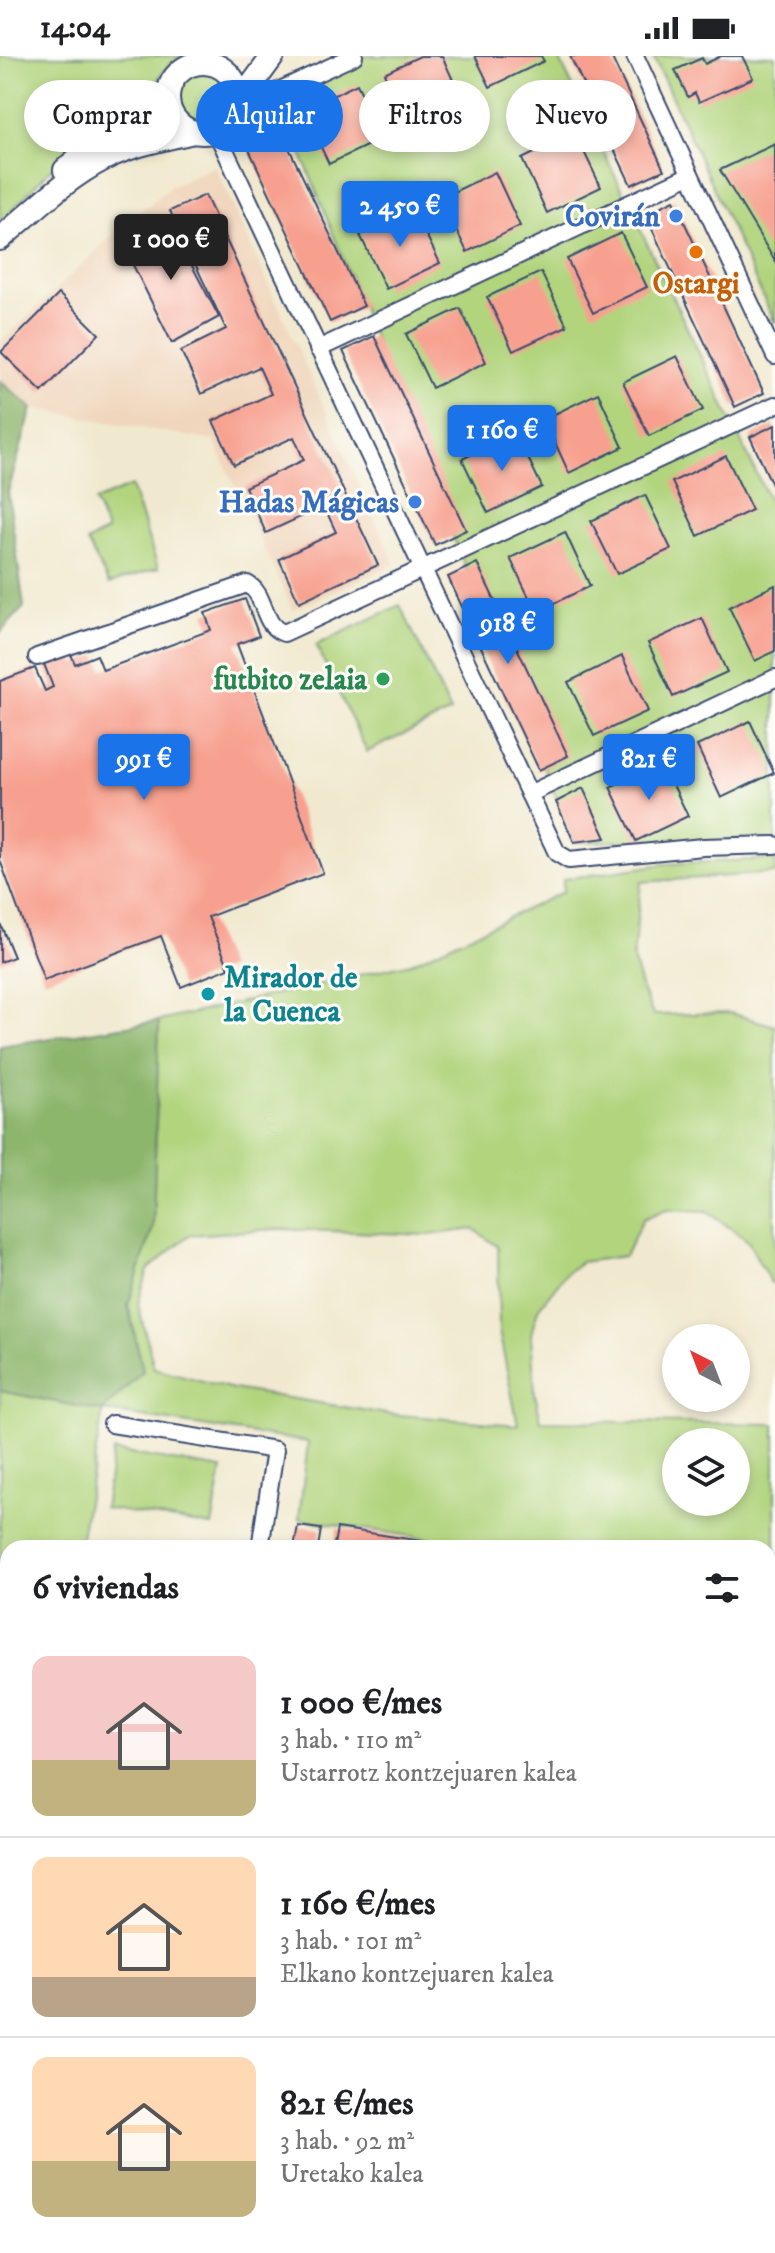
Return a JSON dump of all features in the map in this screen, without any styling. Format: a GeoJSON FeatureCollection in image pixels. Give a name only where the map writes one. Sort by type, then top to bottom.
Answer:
{"type":"FeatureCollection","features":[{"type":"Feature","properties":{"kind":"street"},"geometry":{"type":"LineString","coordinates":[[256,80],[273,56]]}},
{"type":"Feature","properties":{"kind":"street"},"geometry":{"type":"LineString","coordinates":[[300,80],[354,56]]}},
{"type":"Feature","properties":{"kind":"street"},"geometry":{"type":"LineString","coordinates":[[635,56],[775,356]]}},
{"type":"Feature","properties":{"kind":"street"},"geometry":{"type":"LineString","coordinates":[[174,80],[182,71],[210,60],[231,80]]}},
{"type":"Feature","properties":{"kind":"street"},"geometry":{"type":"LineString","coordinates":[[0,238],[70,180],[105,158],[140,145],[196,133]]}},
{"type":"Feature","properties":{"kind":"street"},"geometry":{"type":"LineString","coordinates":[[0,238],[24,208],[85,152]]}},
{"type":"Feature","properties":{"kind":"street"},"geometry":{"type":"LineString","coordinates":[[216,152],[318,349],[557,853],[569,860],[703,847],[775,845]]}},
{"type":"Feature","properties":{"kind":"street"},"geometry":{"type":"LineString","coordinates":[[318,349],[690,175]]}},
{"type":"Feature","properties":{"kind":"street"},"geometry":{"type":"LineString","coordinates":[[37,657],[247,584],[255,589],[270,624],[284,633],[775,405]]}},
{"type":"Feature","properties":{"kind":"street"},"geometry":{"type":"LineString","coordinates":[[529,794],[775,678]]}},
{"type":"Feature","properties":{"kind":"street"},"geometry":{"type":"LineString","coordinates":[[112,1424],[275,1450],[261,1540]]}},
{"type":"Feature","properties":{"kind":"shaded area"},"geometry":{"type":"Polygon","coordinates":[[[215,166],[395,564],[293,610],[214,441],[32,408],[0,380],[0,343],[119,229],[170,187],[215,166]]]}},
{"type":"Feature","properties":{"kind":"green space"},"geometry":{"type":"Polygon","coordinates":[[[0,56],[183,56],[167,67],[158,80],[24,80],[24,152],[69,152],[0,222],[0,56]]]}},
{"type":"Feature","properties":{"kind":"green space"},"geometry":{"type":"Polygon","coordinates":[[[354,56],[558,56],[569,80],[506,80],[506,152],[604,152],[775,513],[775,839],[574,842],[301,152],[343,152],[343,80],[303,80],[354,56]]]}},
{"type":"Feature","properties":{"kind":"green space"},"geometry":{"type":"Polygon","coordinates":[[[653,56],[775,56],[775,323],[653,56]]]}},
{"type":"Feature","properties":{"kind":"green space"},"geometry":{"type":"Polygon","coordinates":[[[193,75],[213,75],[221,80],[196,80],[196,122],[193,121],[180,108],[180,88],[193,75]]]}},
{"type":"Feature","properties":{"kind":"green space"},"geometry":{"type":"Polygon","coordinates":[[[0,381],[32,408],[8,492],[24,607],[0,633],[0,381]]]}},
{"type":"Feature","properties":{"kind":"green space"},"geometry":{"type":"Polygon","coordinates":[[[131,486],[158,568],[109,584],[87,542],[107,531],[95,501],[131,486]]]}},
{"type":"Feature","properties":{"kind":"green space","name":"futbito zelaia"},"geometry":{"type":"Polygon","coordinates":[[[400,605],[451,712],[367,752],[316,645],[400,605]]]}},
{"type":"Feature","properties":{"kind":"green space"},"geometry":{"type":"Polygon","coordinates":[[[775,859],[775,873],[641,882],[633,959],[653,1015],[730,1013],[775,1026],[775,1284],[770,1282],[748,1241],[707,1211],[666,1209],[643,1219],[625,1256],[581,1262],[567,1272],[538,1309],[531,1334],[535,1394],[541,1421],[775,1424],[775,1540],[437,1540],[299,1519],[308,1442],[103,1411],[80,1540],[0,1540],[0,1391],[102,1411],[143,1371],[128,1305],[153,1227],[159,1021],[411,963],[563,892],[563,879],[665,864],[775,859]],[[278,1229],[189,1235],[148,1270],[138,1304],[154,1368],[233,1389],[387,1414],[518,1425],[499,1331],[498,1247],[474,1229],[429,1235],[278,1229]]]}},
{"type":"Feature","properties":{"kind":"green space"},"geometry":{"type":"Polygon","coordinates":[[[159,1021],[153,1227],[128,1305],[143,1371],[102,1411],[0,1391],[0,1046],[159,1021]]]}},
{"type":"Feature","properties":{"kind":"green space"},"geometry":{"type":"Polygon","coordinates":[[[113,1451],[222,1469],[212,1526],[104,1508],[113,1451]]]}},
{"type":"Feature","properties":{"kind":"building"},"geometry":{"type":"Polygon","coordinates":[[[420,56],[442,56],[453,80],[387,80],[384,73],[420,56]]]}},
{"type":"Feature","properties":{"kind":"building"},"geometry":{"type":"Polygon","coordinates":[[[475,56],[541,56],[544,61],[490,87],[490,80],[487,80],[475,56]]]}},
{"type":"Feature","properties":{"kind":"building"},"geometry":{"type":"Polygon","coordinates":[[[570,56],[611,56],[622,80],[581,80],[570,56]]]}},
{"type":"Feature","properties":{"kind":"building"},"geometry":{"type":"Polygon","coordinates":[[[721,56],[742,56],[753,78],[699,102],[695,93],[688,97],[675,70],[702,58],[705,64],[721,56]]]}},
{"type":"Feature","properties":{"kind":"building"},"geometry":{"type":"Polygon","coordinates":[[[357,84],[359,88],[359,150],[329,164],[323,152],[343,152],[343,91],[357,84]]]}},
{"type":"Feature","properties":{"kind":"building"},"geometry":{"type":"Polygon","coordinates":[[[636,110],[664,170],[631,185],[615,152],[636,152],[636,110]]]}},
{"type":"Feature","properties":{"kind":"building"},"geometry":{"type":"Polygon","coordinates":[[[775,144],[775,261],[720,170],[775,144]]]}},
{"type":"Feature","properties":{"kind":"building"},"geometry":{"type":"Polygon","coordinates":[[[250,152],[291,152],[364,306],[330,322],[250,152]]]}},
{"type":"Feature","properties":{"kind":"building"},"geometry":{"type":"Polygon","coordinates":[[[536,152],[584,152],[601,187],[547,213],[522,159],[536,152]]]}},
{"type":"Feature","properties":{"kind":"building"},"geometry":{"type":"Polygon","coordinates":[[[495,172],[520,226],[467,252],[441,198],[495,172]]]}},
{"type":"Feature","properties":{"kind":"building"},"geometry":{"type":"Polygon","coordinates":[[[205,195],[378,565],[299,602],[279,559],[336,532],[324,506],[266,533],[245,487],[304,460],[294,437],[234,465],[213,421],[271,394],[259,367],[201,394],[181,351],[226,329],[170,211],[205,195]]]}},
{"type":"Feature","properties":{"kind":"building"},"geometry":{"type":"Polygon","coordinates":[[[674,200],[764,393],[735,407],[645,214],[674,200]]]}},
{"type":"Feature","properties":{"kind":"building"},"geometry":{"type":"Polygon","coordinates":[[[414,210],[440,263],[386,289],[360,235],[414,210]]]}},
{"type":"Feature","properties":{"kind":"building"},"geometry":{"type":"Polygon","coordinates":[[[169,222],[219,317],[172,343],[123,245],[169,222]]]}},
{"type":"Feature","properties":{"kind":"building"},"geometry":{"type":"Polygon","coordinates":[[[621,233],[647,287],[593,313],[567,259],[621,233]]]}},
{"type":"Feature","properties":{"kind":"building"},"geometry":{"type":"Polygon","coordinates":[[[541,272],[567,326],[513,351],[487,297],[541,272]]]}},
{"type":"Feature","properties":{"kind":"building"},"geometry":{"type":"Polygon","coordinates":[[[59,294],[99,334],[42,392],[1,352],[59,294]]]}},
{"type":"Feature","properties":{"kind":"building"},"geometry":{"type":"Polygon","coordinates":[[[460,308],[486,362],[432,388],[406,334],[460,308]]]}},
{"type":"Feature","properties":{"kind":"building"},"geometry":{"type":"Polygon","coordinates":[[[374,336],[466,530],[435,545],[343,351],[374,336]]]}},
{"type":"Feature","properties":{"kind":"building"},"geometry":{"type":"Polygon","coordinates":[[[677,356],[703,410],[649,436],[623,382],[677,356]]]}},
{"type":"Feature","properties":{"kind":"building"},"geometry":{"type":"Polygon","coordinates":[[[598,393],[623,447],[569,473],[544,419],[598,393]]]}},
{"type":"Feature","properties":{"kind":"building"},"geometry":{"type":"Polygon","coordinates":[[[775,425],[775,491],[750,437],[775,425]]]}},
{"type":"Feature","properties":{"kind":"building"},"geometry":{"type":"Polygon","coordinates":[[[516,433],[542,487],[488,513],[462,459],[516,433]]]}},
{"type":"Feature","properties":{"kind":"building"},"geometry":{"type":"Polygon","coordinates":[[[726,456],[752,510],[698,536],[672,482],[726,456]]]}},
{"type":"Feature","properties":{"kind":"building"},"geometry":{"type":"Polygon","coordinates":[[[645,495],[671,549],[617,574],[591,521],[645,495]]]}},
{"type":"Feature","properties":{"kind":"building"},"geometry":{"type":"Polygon","coordinates":[[[565,532],[590,586],[536,612],[510,558],[565,532]]]}},
{"type":"Feature","properties":{"kind":"building"},"geometry":{"type":"Polygon","coordinates":[[[477,563],[568,756],[539,770],[448,577],[477,563]]]}},
{"type":"Feature","properties":{"kind":"building"},"geometry":{"type":"Polygon","coordinates":[[[775,585],[775,651],[755,661],[729,607],[775,585]]]}},
{"type":"Feature","properties":{"kind":"building"},"geometry":{"type":"Polygon","coordinates":[[[245,599],[259,636],[237,644],[323,873],[208,917],[229,968],[181,987],[161,936],[44,980],[0,860],[0,681],[35,668],[45,691],[53,687],[44,664],[71,654],[75,664],[97,655],[103,670],[211,630],[205,613],[245,599]]]}},
{"type":"Feature","properties":{"kind":"building"},"geometry":{"type":"Polygon","coordinates":[[[702,618],[727,672],[673,697],[648,643],[702,618]]]}},
{"type":"Feature","properties":{"kind":"building"},"geometry":{"type":"Polygon","coordinates":[[[622,656],[648,711],[594,736],[568,682],[622,656]]]}},
{"type":"Feature","properties":{"kind":"building"},"geometry":{"type":"Polygon","coordinates":[[[750,721],[774,773],[721,798],[697,746],[750,721]]]}},
{"type":"Feature","properties":{"kind":"building"},"geometry":{"type":"Polygon","coordinates":[[[662,762],[688,816],[636,841],[610,787],[662,762]]]}},
{"type":"Feature","properties":{"kind":"building"},"geometry":{"type":"Polygon","coordinates":[[[583,788],[606,838],[574,842],[556,802],[583,788]]]}},
{"type":"Feature","properties":{"kind":"building"},"geometry":{"type":"Polygon","coordinates":[[[0,923],[14,957],[0,962],[0,923]]]}},
{"type":"Feature","properties":{"kind":"building"},"geometry":{"type":"Polygon","coordinates":[[[298,1526],[321,1529],[319,1540],[295,1540],[298,1526]]]}},
{"type":"Feature","properties":{"kind":"building"},"geometry":{"type":"Polygon","coordinates":[[[337,1528],[416,1540],[335,1540],[337,1528]]]}},
{"type":"Feature","properties":{"kind":"place","name":"Covirán"},"geometry":{"type":"Point","coordinates":[676,216]}},
{"type":"Feature","properties":{"kind":"place","name":"Ostargi"},"geometry":{"type":"Point","coordinates":[696,252]}},
{"type":"Feature","properties":{"kind":"place","name":"Hadas Mágicas"},"geometry":{"type":"Point","coordinates":[415,502]}},
{"type":"Feature","properties":{"kind":"place","name":"futbito zelaia"},"geometry":{"type":"Point","coordinates":[383,679]}},
{"type":"Feature","properties":{"kind":"place","name":"Mirador de la Cuenca"},"geometry":{"type":"Point","coordinates":[208,994]}}]}
